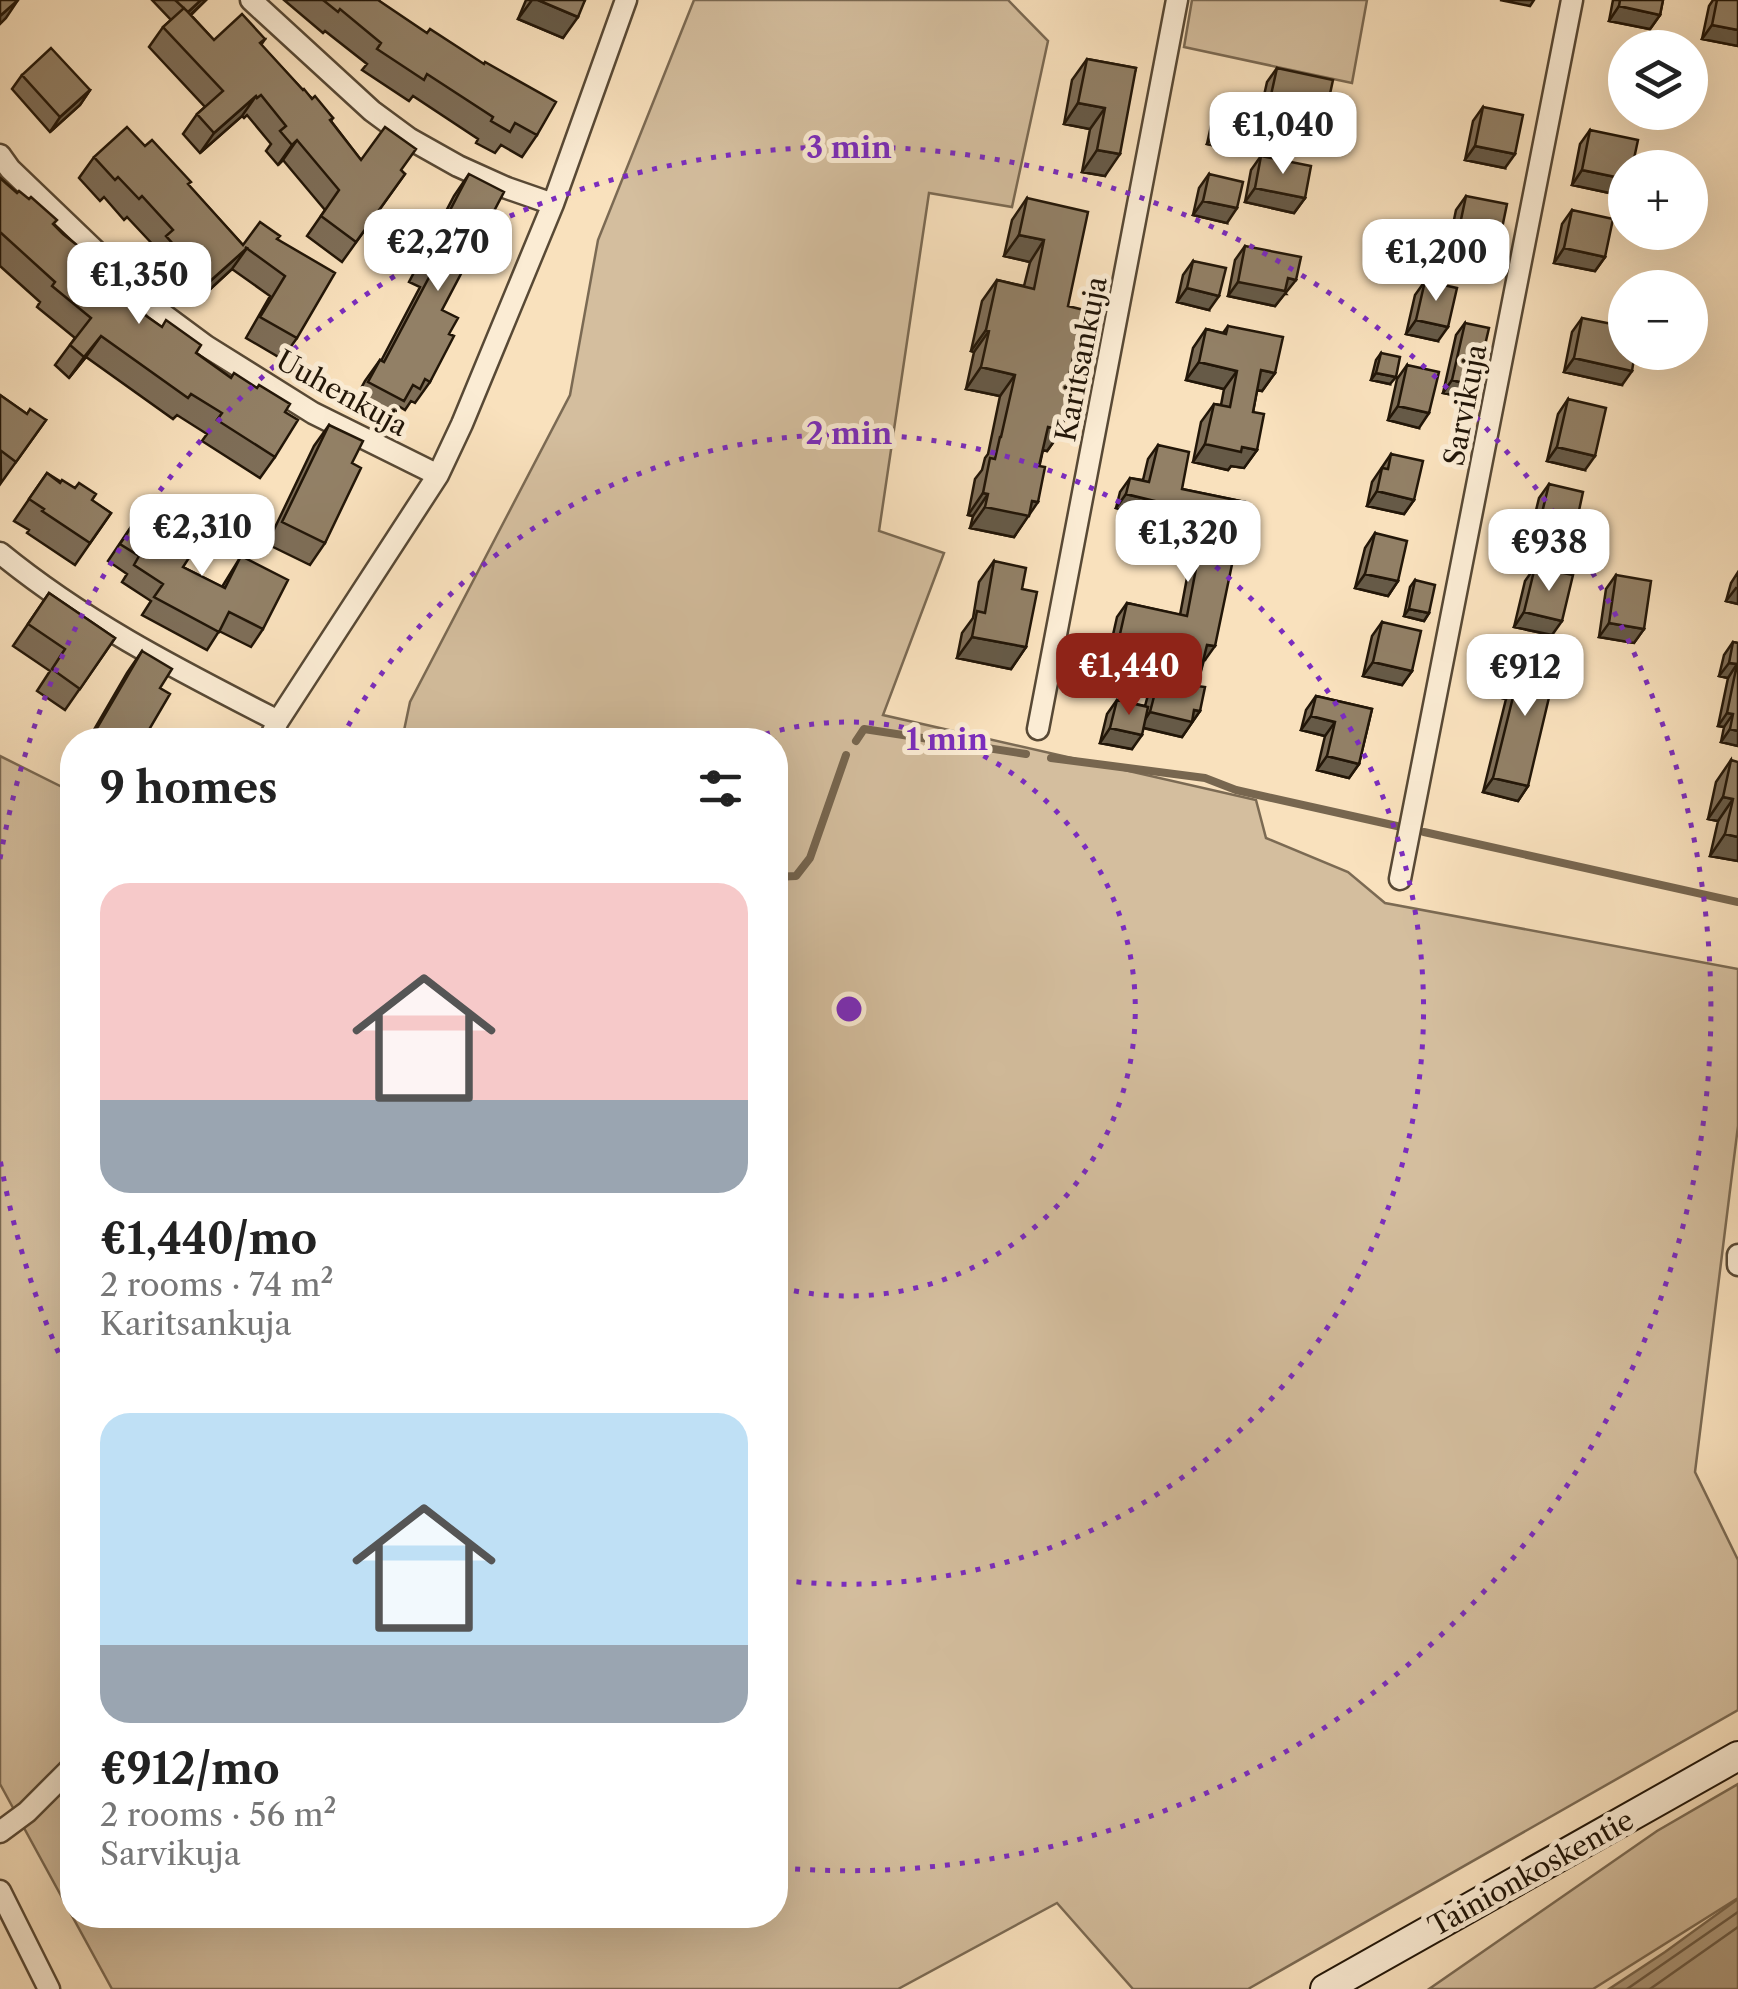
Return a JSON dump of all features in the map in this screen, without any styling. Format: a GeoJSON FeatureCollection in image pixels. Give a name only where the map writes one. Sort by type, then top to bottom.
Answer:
{"type":"FeatureCollection","features":[{"type":"Feature","properties":{"kind":"main road","name":"Tainionkoskentie"},"geometry":{"type":"LineString","coordinates":[[1324,1989],[1738,1756]]}},
{"type":"Feature","properties":{"kind":"street"},"geometry":{"type":"LineString","coordinates":[[251,0],[372,112],[410,138],[458,166],[554,204]]}},
{"type":"Feature","properties":{"kind":"street"},"geometry":{"type":"LineString","coordinates":[[275,728],[438,475],[554,204],[626,0]]}},
{"type":"Feature","properties":{"kind":"street","name":"Karitsankuja"},"geometry":{"type":"LineString","coordinates":[[1038,729],[1177,0]]}},
{"type":"Feature","properties":{"kind":"street","name":"Sarvikuja"},"geometry":{"type":"LineString","coordinates":[[1400,879],[1572,0]]}},
{"type":"Feature","properties":{"kind":"street","name":"Uuhenkuja"},"geometry":{"type":"LineString","coordinates":[[0,156],[156,309],[206,346],[313,413],[438,475]]}},
{"type":"Feature","properties":{"kind":"street"},"geometry":{"type":"LineString","coordinates":[[0,554],[81,614],[271,728]]}},
{"type":"Feature","properties":{"kind":"street"},"geometry":{"type":"LineString","coordinates":[[1738,1255],[1738,1265]]}},
{"type":"Feature","properties":{"kind":"street"},"geometry":{"type":"LineString","coordinates":[[0,1832],[60,1780]]}},
{"type":"Feature","properties":{"kind":"street"},"geometry":{"type":"LineString","coordinates":[[0,1891],[50,1989]]}},
{"type":"Feature","properties":{"kind":"shaded area"},"geometry":{"type":"Polygon","coordinates":[[[694,0],[1008,0],[1048,41],[1012,207],[929,193],[879,531],[944,553],[883,715],[1256,800],[1266,838],[1348,872],[1385,903],[1738,969],[1738,1126],[1695,1472],[1738,1560],[1738,1710],[1248,1989],[1133,1989],[1057,1903],[898,1989],[112,1989],[79,1928],[788,1928],[788,728],[405,728],[410,702],[570,395],[598,240],[694,0]]]}},
{"type":"Feature","properties":{"kind":"shaded area"},"geometry":{"type":"Polygon","coordinates":[[[1192,0],[1367,0],[1352,83],[1184,47],[1192,0]]]}},
{"type":"Feature","properties":{"kind":"shaded area"},"geometry":{"type":"Polygon","coordinates":[[[0,756],[60,786],[60,1894],[0,1784],[0,756]]]}},
{"type":"Feature","properties":{"kind":"shaded area"},"geometry":{"type":"Polygon","coordinates":[[[1738,1784],[1738,1898],[1593,1989],[1429,1989],[1657,1831],[1738,1784]]]}},
{"type":"Feature","properties":{"kind":"water"},"geometry":{"type":"Polygon","coordinates":[[[1738,1899],[1738,1989],[1609,1989],[1665,1952],[1738,1899]]]}},
{"type":"Feature","properties":{"kind":"building"},"geometry":{"type":"Polygon","coordinates":[[[0,0],[18,0],[0,16],[0,0]]]}},
{"type":"Feature","properties":{"kind":"building"},"geometry":{"type":"Polygon","coordinates":[[[175,0],[201,0],[188,12],[175,0]]]}},
{"type":"Feature","properties":{"kind":"building"},"geometry":{"type":"Polygon","coordinates":[[[323,0],[378,0],[427,33],[430,29],[484,64],[556,102],[537,135],[515,123],[510,132],[427,74],[424,80],[377,49],[381,43],[323,0]]]}},
{"type":"Feature","properties":{"kind":"building"},"geometry":{"type":"Polygon","coordinates":[[[538,0],[585,0],[578,17],[538,0]]]}},
{"type":"Feature","properties":{"kind":"building"},"geometry":{"type":"Polygon","coordinates":[[[1620,0],[1663,0],[1660,15],[1619,6],[1620,0]]]}},
{"type":"Feature","properties":{"kind":"building"},"geometry":{"type":"Polygon","coordinates":[[[1717,0],[1738,0],[1738,30],[1712,25],[1717,0]]]}},
{"type":"Feature","properties":{"kind":"building"},"geometry":{"type":"Polygon","coordinates":[[[184,8],[214,40],[242,14],[265,39],[260,43],[333,118],[330,120],[361,160],[385,127],[416,149],[401,170],[405,174],[356,242],[321,216],[339,190],[297,140],[292,145],[280,131],[286,126],[261,95],[214,133],[197,114],[223,91],[163,27],[184,8]]]}},
{"type":"Feature","properties":{"kind":"building"},"geometry":{"type":"Polygon","coordinates":[[[51,48],[90,90],[60,117],[22,75],[51,48]]]}},
{"type":"Feature","properties":{"kind":"building"},"geometry":{"type":"Polygon","coordinates":[[[1087,59],[1136,68],[1120,154],[1097,150],[1105,108],[1078,103],[1087,59]]]}},
{"type":"Feature","properties":{"kind":"building"},"geometry":{"type":"Polygon","coordinates":[[[1277,68],[1333,80],[1325,117],[1301,112],[1300,119],[1267,113],[1277,68]]]}},
{"type":"Feature","properties":{"kind":"building"},"geometry":{"type":"Polygon","coordinates":[[[1224,97],[1260,105],[1253,138],[1217,130],[1224,97]]]}},
{"type":"Feature","properties":{"kind":"building"},"geometry":{"type":"Polygon","coordinates":[[[1483,107],[1523,115],[1515,154],[1475,146],[1483,107]]]}},
{"type":"Feature","properties":{"kind":"building"},"geometry":{"type":"Polygon","coordinates":[[[127,127],[145,146],[152,140],[243,245],[260,222],[280,236],[277,239],[335,273],[297,338],[260,317],[285,276],[247,248],[208,283],[166,236],[173,230],[142,196],[139,199],[118,177],[115,180],[94,157],[127,127]]]}},
{"type":"Feature","properties":{"kind":"building"},"geometry":{"type":"Polygon","coordinates":[[[1590,130],[1638,140],[1636,150],[1608,150],[1608,175],[1582,170],[1590,130]]]}},
{"type":"Feature","properties":{"kind":"building"},"geometry":{"type":"Polygon","coordinates":[[[1261,156],[1311,166],[1305,198],[1255,188],[1261,156]]]}},
{"type":"Feature","properties":{"kind":"building"},"geometry":{"type":"Polygon","coordinates":[[[469,174],[504,192],[442,310],[458,318],[449,334],[454,336],[430,382],[425,379],[420,389],[413,385],[404,401],[368,382],[380,360],[384,362],[435,266],[424,260],[469,174]]]}},
{"type":"Feature","properties":{"kind":"building"},"geometry":{"type":"Polygon","coordinates":[[[1209,174],[1243,182],[1237,208],[1203,201],[1209,174]]]}},
{"type":"Feature","properties":{"kind":"building"},"geometry":{"type":"Polygon","coordinates":[[[0,178],[17,193],[31,197],[57,220],[53,224],[63,234],[117,277],[114,281],[131,301],[129,304],[162,327],[166,320],[201,345],[196,353],[231,378],[234,373],[290,404],[285,412],[298,420],[275,457],[217,420],[222,413],[191,394],[188,398],[101,336],[84,357],[70,345],[91,318],[52,286],[55,282],[0,232],[0,178]]]}},
{"type":"Feature","properties":{"kind":"building"},"geometry":{"type":"Polygon","coordinates":[[[1466,196],[1507,204],[1500,238],[1459,229],[1466,196]]]}},
{"type":"Feature","properties":{"kind":"building"},"geometry":{"type":"Polygon","coordinates":[[[1027,198],[1088,212],[1068,306],[1084,310],[1068,380],[1073,381],[1062,430],[1048,427],[1039,466],[1045,467],[1038,502],[1032,501],[1029,516],[985,507],[988,494],[983,493],[990,458],[995,459],[1015,375],[981,367],[997,280],[1034,289],[1044,240],[1019,235],[1027,198]]]}},
{"type":"Feature","properties":{"kind":"building"},"geometry":{"type":"Polygon","coordinates":[[[1572,210],[1608,218],[1605,257],[1564,248],[1572,210]]]}},
{"type":"Feature","properties":{"kind":"building"},"geometry":{"type":"Polygon","coordinates":[[[1245,246],[1301,257],[1296,280],[1288,278],[1285,291],[1238,282],[1245,246]]]}},
{"type":"Feature","properties":{"kind":"building"},"geometry":{"type":"Polygon","coordinates":[[[1193,261],[1226,268],[1219,296],[1187,288],[1193,261]]]}},
{"type":"Feature","properties":{"kind":"building"},"geometry":{"type":"Polygon","coordinates":[[[1425,281],[1457,288],[1448,327],[1416,320],[1425,281]]]}},
{"type":"Feature","properties":{"kind":"building"},"geometry":{"type":"Polygon","coordinates":[[[1582,318],[1608,323],[1608,366],[1574,358],[1582,318]]]}},
{"type":"Feature","properties":{"kind":"building"},"geometry":{"type":"Polygon","coordinates":[[[1465,323],[1489,328],[1471,385],[1452,380],[1465,323]]]}},
{"type":"Feature","properties":{"kind":"building"},"geometry":{"type":"Polygon","coordinates":[[[1228,326],[1283,337],[1275,373],[1261,370],[1253,412],[1264,414],[1257,450],[1242,447],[1241,452],[1205,444],[1214,404],[1230,407],[1237,371],[1199,362],[1206,329],[1226,334],[1228,326]]]}},
{"type":"Feature","properties":{"kind":"building"},"geometry":{"type":"Polygon","coordinates":[[[1381,353],[1400,357],[1396,377],[1376,373],[1381,353]]]}},
{"type":"Feature","properties":{"kind":"building"},"geometry":{"type":"Polygon","coordinates":[[[1407,365],[1439,372],[1429,413],[1398,406],[1407,365]]]}},
{"type":"Feature","properties":{"kind":"building"},"geometry":{"type":"Polygon","coordinates":[[[0,395],[27,414],[30,409],[46,420],[16,462],[0,450],[0,395]]]}},
{"type":"Feature","properties":{"kind":"building"},"geometry":{"type":"Polygon","coordinates":[[[1568,399],[1606,408],[1595,456],[1557,447],[1568,399]]]}},
{"type":"Feature","properties":{"kind":"building"},"geometry":{"type":"Polygon","coordinates":[[[329,425],[363,441],[352,463],[361,468],[325,543],[282,522],[329,425]]]}},
{"type":"Feature","properties":{"kind":"building"},"geometry":{"type":"Polygon","coordinates":[[[1158,445],[1189,452],[1182,489],[1245,502],[1215,646],[1207,645],[1197,686],[1205,687],[1200,711],[1194,710],[1192,722],[1150,712],[1158,681],[1165,683],[1173,646],[1120,634],[1127,603],[1187,616],[1199,553],[1191,551],[1200,512],[1126,494],[1130,478],[1149,482],[1158,445]]]}},
{"type":"Feature","properties":{"kind":"building"},"geometry":{"type":"Polygon","coordinates":[[[1391,454],[1423,461],[1414,500],[1377,491],[1382,468],[1388,469],[1391,454]]]}},
{"type":"Feature","properties":{"kind":"building"},"geometry":{"type":"Polygon","coordinates":[[[47,473],[75,488],[79,483],[96,494],[92,500],[111,513],[90,543],[29,499],[47,473]]]}},
{"type":"Feature","properties":{"kind":"building"},"geometry":{"type":"Polygon","coordinates":[[[1549,484],[1583,492],[1575,529],[1540,521],[1549,484]]]}},
{"type":"Feature","properties":{"kind":"building"},"geometry":{"type":"Polygon","coordinates":[[[141,512],[196,547],[183,567],[225,588],[241,556],[288,580],[263,629],[229,612],[219,632],[154,597],[163,584],[134,565],[139,556],[120,544],[141,512]]]}},
{"type":"Feature","properties":{"kind":"building"},"geometry":{"type":"Polygon","coordinates":[[[1375,533],[1407,541],[1398,581],[1365,574],[1375,533]]]}},
{"type":"Feature","properties":{"kind":"building"},"geometry":{"type":"Polygon","coordinates":[[[994,561],[1026,568],[1022,589],[1037,592],[1026,647],[972,637],[977,611],[985,613],[994,561]]]}},
{"type":"Feature","properties":{"kind":"building"},"geometry":{"type":"Polygon","coordinates":[[[1535,567],[1573,575],[1562,621],[1524,612],[1535,567]]]}},
{"type":"Feature","properties":{"kind":"building"},"geometry":{"type":"Polygon","coordinates":[[[1616,575],[1651,581],[1644,629],[1609,623],[1616,575]]]}},
{"type":"Feature","properties":{"kind":"building"},"geometry":{"type":"Polygon","coordinates":[[[1415,580],[1435,585],[1429,613],[1409,609],[1415,580]]]}},
{"type":"Feature","properties":{"kind":"building"},"geometry":{"type":"Polygon","coordinates":[[[49,593],[115,638],[80,689],[52,669],[65,649],[28,624],[49,593]]]}},
{"type":"Feature","properties":{"kind":"building"},"geometry":{"type":"Polygon","coordinates":[[[1382,622],[1421,631],[1412,671],[1373,662],[1382,622]]]}},
{"type":"Feature","properties":{"kind":"building"},"geometry":{"type":"Polygon","coordinates":[[[1733,642],[1738,643],[1738,731],[1730,729],[1733,714],[1727,713],[1737,664],[1729,663],[1733,642]]]}},
{"type":"Feature","properties":{"kind":"building"},"geometry":{"type":"Polygon","coordinates":[[[1519,650],[1544,656],[1542,665],[1556,668],[1528,786],[1493,778],[1516,685],[1512,684],[1519,650]]]}},
{"type":"Feature","properties":{"kind":"building"},"geometry":{"type":"Polygon","coordinates":[[[142,651],[172,669],[160,688],[170,694],[150,728],[97,728],[142,651]]]}},
{"type":"Feature","properties":{"kind":"building"},"geometry":{"type":"Polygon","coordinates":[[[1316,696],[1372,709],[1359,764],[1327,756],[1335,722],[1311,716],[1316,696]]]}},
{"type":"Feature","properties":{"kind":"building"},"geometry":{"type":"Polygon","coordinates":[[[1117,700],[1148,707],[1142,735],[1110,728],[1117,700]]]}},
{"type":"Feature","properties":{"kind":"building"},"geometry":{"type":"Polygon","coordinates":[[[1731,760],[1738,762],[1738,837],[1725,834],[1733,799],[1723,797],[1731,760]]]}},
{"type":"Feature","properties":{"kind":"waterway"},"geometry":{"type":"LineString","coordinates":[[856,741],[864,729],[1026,754]]}},
{"type":"Feature","properties":{"kind":"waterway"},"geometry":{"type":"LineString","coordinates":[[788,876],[796,876],[810,858],[846,755]]}},
{"type":"Feature","properties":{"kind":"waterway"},"geometry":{"type":"LineString","coordinates":[[1051,758],[1205,778],[1236,790],[1397,826]]}},
{"type":"Feature","properties":{"kind":"waterway"},"geometry":{"type":"LineString","coordinates":[[1424,832],[1738,902]]}}]}
